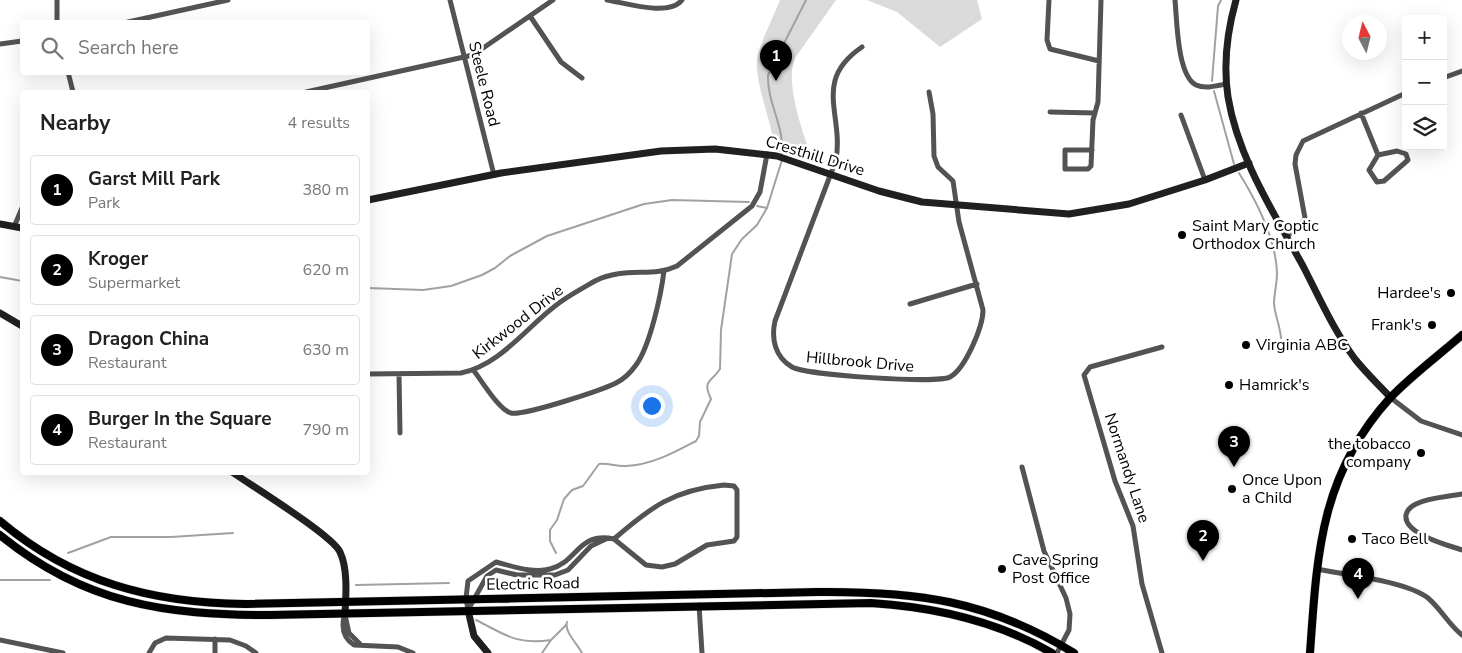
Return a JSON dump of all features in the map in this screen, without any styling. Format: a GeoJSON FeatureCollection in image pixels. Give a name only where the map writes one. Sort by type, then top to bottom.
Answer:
{"type":"FeatureCollection","features":[{"type":"Feature","properties":{"kind":"main road"},"geometry":{"type":"LineString","coordinates":[[1310,653],[1316,569],[1326,515],[1343,470],[1353,450],[1391,398],[1462,335]]}},
{"type":"Feature","properties":{"kind":"main road","name":"Electric Road"},"geometry":{"type":"LineString","coordinates":[[0,521],[44,553],[81,573],[148,596],[211,604],[816,592],[893,593],[936,598],[983,611],[1026,628],[1074,653]]}},
{"type":"Feature","properties":{"kind":"main road","name":"Electric Road"},"geometry":{"type":"LineString","coordinates":[[0,535],[33,559],[82,585],[120,600],[148,607],[213,615],[871,603],[918,607],[982,622],[1052,653]]}},
{"type":"Feature","properties":{"kind":"street"},"geometry":{"type":"LineString","coordinates":[[57,0],[57,20]]}},
{"type":"Feature","properties":{"kind":"street"},"geometry":{"type":"LineString","coordinates":[[137,20],[228,0]]}},
{"type":"Feature","properties":{"kind":"street","name":"Steele Road"},"geometry":{"type":"LineString","coordinates":[[450,0],[494,175]]}},
{"type":"Feature","properties":{"kind":"street"},"geometry":{"type":"LineString","coordinates":[[315,90],[473,55],[552,0]]}},
{"type":"Feature","properties":{"kind":"street"},"geometry":{"type":"LineString","coordinates":[[607,0],[666,9],[676,6],[682,0]]}},
{"type":"Feature","properties":{"kind":"street"},"geometry":{"type":"LineString","coordinates":[[1049,0],[1047,40],[1050,48],[1100,61]]}},
{"type":"Feature","properties":{"kind":"street"},"geometry":{"type":"LineString","coordinates":[[1092,150],[1065,150],[1065,169],[1090,168],[1092,150],[1095,113],[1098,102],[1101,0]]}},
{"type":"Feature","properties":{"kind":"street"},"geometry":{"type":"LineString","coordinates":[[1175,0],[1182,63],[1187,77],[1201,86],[1226,84]]}},
{"type":"Feature","properties":{"kind":"street"},"geometry":{"type":"LineString","coordinates":[[1236,0],[1226,50],[1226,84],[1232,117],[1249,163],[1346,345],[1370,376],[1391,398],[1421,421],[1462,435]]}},
{"type":"Feature","properties":{"kind":"street"},"geometry":{"type":"LineString","coordinates":[[530,16],[561,62],[582,78]]}},
{"type":"Feature","properties":{"kind":"street"},"geometry":{"type":"LineString","coordinates":[[0,44],[20,41]]}},
{"type":"Feature","properties":{"kind":"street","name":"Hillbrook Drive"},"geometry":{"type":"LineString","coordinates":[[862,47],[841,66],[834,84],[832,103],[838,138],[831,175],[775,321],[773,335],[777,352],[791,367],[817,374],[936,381],[951,377],[956,373],[970,349],[982,325],[983,310],[959,222],[953,180],[938,167],[934,156],[933,114],[929,92]]}},
{"type":"Feature","properties":{"kind":"street"},"geometry":{"type":"LineString","coordinates":[[1447,77],[1462,71]]}},
{"type":"Feature","properties":{"kind":"street"},"geometry":{"type":"LineString","coordinates":[[69,75],[72,90]]}},
{"type":"Feature","properties":{"kind":"street"},"geometry":{"type":"LineString","coordinates":[[1287,236],[1299,228],[1305,218],[1295,164],[1299,146],[1308,137],[1402,95]]}},
{"type":"Feature","properties":{"kind":"street"},"geometry":{"type":"LineString","coordinates":[[1050,112],[1095,113]]}},
{"type":"Feature","properties":{"kind":"street"},"geometry":{"type":"LineString","coordinates":[[1361,113],[1378,155]]}},
{"type":"Feature","properties":{"kind":"street"},"geometry":{"type":"LineString","coordinates":[[1181,115],[1205,180]]}},
{"type":"Feature","properties":{"kind":"street","name":"Cresthill Drive"},"geometry":{"type":"LineString","coordinates":[[370,200],[494,175],[661,151],[733,150],[778,156],[831,175],[906,198],[1052,214],[1088,212],[1129,204],[1205,180],[1249,163]]}},
{"type":"Feature","properties":{"kind":"street"},"geometry":{"type":"LineString","coordinates":[[1397,151],[1406,154],[1408,160],[1384,181],[1377,182],[1369,170],[1378,155],[1397,151]]}},
{"type":"Feature","properties":{"kind":"street","name":"Kirkwood Drive"},"geometry":{"type":"LineString","coordinates":[[370,374],[461,373],[474,371],[498,356],[559,303],[596,280],[618,273],[664,271],[686,261],[752,206],[760,192],[767,154]]}},
{"type":"Feature","properties":{"kind":"street"},"geometry":{"type":"LineString","coordinates":[[14,227],[20,213]]}},
{"type":"Feature","properties":{"kind":"street"},"geometry":{"type":"LineString","coordinates":[[0,224],[20,228]]}},
{"type":"Feature","properties":{"kind":"street"},"geometry":{"type":"LineString","coordinates":[[474,371],[503,408],[514,413],[549,405],[617,382],[632,370],[642,356],[664,271]]}},
{"type":"Feature","properties":{"kind":"street"},"geometry":{"type":"LineString","coordinates":[[910,304],[977,284]]}},
{"type":"Feature","properties":{"kind":"street"},"geometry":{"type":"LineString","coordinates":[[0,313],[20,325]]}},
{"type":"Feature","properties":{"kind":"street","name":"Normandy Lane"},"geometry":{"type":"LineString","coordinates":[[1162,347],[1090,367],[1084,375],[1115,480],[1133,526],[1142,584],[1162,653]]}},
{"type":"Feature","properties":{"kind":"street"},"geometry":{"type":"LineString","coordinates":[[399,374],[400,433]]}},
{"type":"Feature","properties":{"kind":"street"},"geometry":{"type":"LineString","coordinates":[[1022,467],[1044,551],[1069,608],[1069,630],[1057,653]]}},
{"type":"Feature","properties":{"kind":"street"},"geometry":{"type":"LineString","coordinates":[[236,475],[333,543],[340,553],[343,562],[346,602],[342,622],[344,633],[354,645],[398,647],[413,653]]}},
{"type":"Feature","properties":{"kind":"street"},"geometry":{"type":"LineString","coordinates":[[470,598],[480,592],[487,576],[496,570],[517,576],[555,575],[568,570],[591,546],[608,538],[614,539],[649,511],[680,493],[696,488],[724,485],[734,486],[738,490],[736,539],[731,542],[706,545],[675,564],[662,567],[646,566],[614,539],[600,536],[593,538],[560,565],[550,569],[542,571],[496,562],[468,582],[470,598],[468,610],[474,636],[488,653]]}},
{"type":"Feature","properties":{"kind":"street"},"geometry":{"type":"LineString","coordinates":[[1462,494],[1418,503],[1410,508],[1406,515],[1408,524],[1415,532],[1462,550]]}},
{"type":"Feature","properties":{"kind":"street"},"geometry":{"type":"LineString","coordinates":[[1316,569],[1378,581],[1419,592],[1432,602],[1462,635]]}},
{"type":"Feature","properties":{"kind":"street"},"geometry":{"type":"LineString","coordinates":[[699,605],[702,653]]}},
{"type":"Feature","properties":{"kind":"street"},"geometry":{"type":"LineString","coordinates":[[149,653],[155,643],[166,638],[215,639],[239,642],[256,653]]}},
{"type":"Feature","properties":{"kind":"street"},"geometry":{"type":"LineString","coordinates":[[215,639],[215,653]]}},
{"type":"Feature","properties":{"kind":"street"},"geometry":{"type":"LineString","coordinates":[[0,640],[63,653]]}},
{"type":"Feature","properties":{"kind":"shaded area"},"geometry":{"type":"Polygon","coordinates":[[[780,0],[836,0],[795,58],[792,69],[793,95],[796,110],[813,161],[775,151],[771,128],[760,89],[757,65],[758,55],[780,0]]]}},
{"type":"Feature","properties":{"kind":"shaded area"},"geometry":{"type":"Polygon","coordinates":[[[867,0],[977,0],[982,19],[940,47],[897,12],[867,0]]]}},
{"type":"Feature","properties":{"kind":"waterway"},"geometry":{"type":"LineString","coordinates":[[782,155],[781,135],[770,95],[768,75],[806,0]]}},
{"type":"Feature","properties":{"kind":"waterway"},"geometry":{"type":"LineString","coordinates":[[1212,81],[1218,6],[1221,0]]}},
{"type":"Feature","properties":{"kind":"waterway"},"geometry":{"type":"LineString","coordinates":[[1214,91],[1234,164]]}},
{"type":"Feature","properties":{"kind":"waterway"},"geometry":{"type":"LineString","coordinates":[[556,553],[550,541],[550,530],[557,520],[564,499],[572,490],[583,486],[599,464],[623,466],[645,463],[680,449],[696,441],[699,436],[700,422],[711,399],[707,388],[709,382],[720,369],[721,330],[732,254],[742,239],[757,225],[767,208],[782,160]]}},
{"type":"Feature","properties":{"kind":"waterway"},"geometry":{"type":"LineString","coordinates":[[1239,173],[1259,208],[1273,247],[1277,273],[1274,304],[1281,338]]}},
{"type":"Feature","properties":{"kind":"waterway"},"geometry":{"type":"LineString","coordinates":[[370,288],[423,290],[451,286],[482,275],[495,268],[510,256],[547,236],[644,204],[672,200],[749,202]]}},
{"type":"Feature","properties":{"kind":"waterway"},"geometry":{"type":"LineString","coordinates":[[757,206],[767,208]]}},
{"type":"Feature","properties":{"kind":"waterway"},"geometry":{"type":"LineString","coordinates":[[0,277],[20,281]]}},
{"type":"Feature","properties":{"kind":"waterway"},"geometry":{"type":"LineString","coordinates":[[68,553],[111,537],[171,537],[233,533]]}},
{"type":"Feature","properties":{"kind":"waterway"},"geometry":{"type":"LineString","coordinates":[[0,580],[50,580]]}},
{"type":"Feature","properties":{"kind":"waterway"},"geometry":{"type":"LineString","coordinates":[[356,585],[449,583]]}},
{"type":"Feature","properties":{"kind":"waterway"},"geometry":{"type":"LineString","coordinates":[[476,620],[512,638],[529,641],[551,640]]}},
{"type":"Feature","properties":{"kind":"waterway"},"geometry":{"type":"LineString","coordinates":[[567,622],[567,630],[582,653]]}},
{"type":"Feature","properties":{"kind":"waterway"},"geometry":{"type":"LineString","coordinates":[[542,653],[551,640],[566,625]]}},
{"type":"Feature","properties":{"kind":"place","name":"Garst Mill Park"},"geometry":{"type":"Point","coordinates":[776,81]}},
{"type":"Feature","properties":{"kind":"place","name":"Saint Mary Coptic Orthodox Church"},"geometry":{"type":"Point","coordinates":[1182,235]}},
{"type":"Feature","properties":{"kind":"place","name":"Hardee's"},"geometry":{"type":"Point","coordinates":[1451,293]}},
{"type":"Feature","properties":{"kind":"place","name":"Frank's"},"geometry":{"type":"Point","coordinates":[1432,325]}},
{"type":"Feature","properties":{"kind":"place","name":"Virginia ABC"},"geometry":{"type":"Point","coordinates":[1246,345]}},
{"type":"Feature","properties":{"kind":"place","name":"Hamrick's"},"geometry":{"type":"Point","coordinates":[1229,385]}},
{"type":"Feature","properties":{"kind":"place","name":"the tobacco company"},"geometry":{"type":"Point","coordinates":[1421,453]}},
{"type":"Feature","properties":{"kind":"place","name":"Dragon China"},"geometry":{"type":"Point","coordinates":[1234,467]}},
{"type":"Feature","properties":{"kind":"place","name":"Once Upon a Child"},"geometry":{"type":"Point","coordinates":[1232,489]}},
{"type":"Feature","properties":{"kind":"place","name":"Taco Bell"},"geometry":{"type":"Point","coordinates":[1352,539]}},
{"type":"Feature","properties":{"kind":"place","name":"Kroger"},"geometry":{"type":"Point","coordinates":[1203,561]}},
{"type":"Feature","properties":{"kind":"place","name":"Cave Spring Post Office"},"geometry":{"type":"Point","coordinates":[1002,569]}},
{"type":"Feature","properties":{"kind":"place","name":"Burger In the Square"},"geometry":{"type":"Point","coordinates":[1358,599]}}]}
